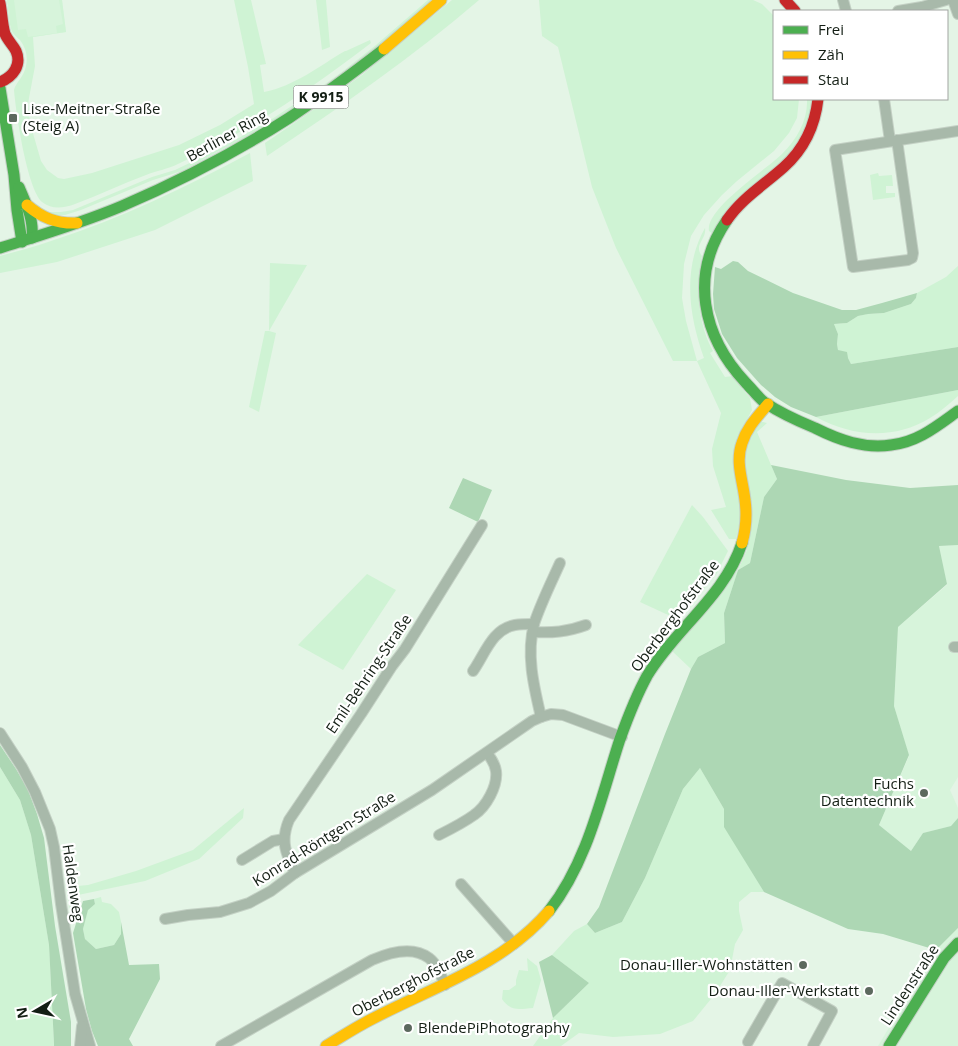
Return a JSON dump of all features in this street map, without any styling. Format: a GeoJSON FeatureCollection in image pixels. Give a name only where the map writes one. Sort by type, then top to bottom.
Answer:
{"type":"FeatureCollection","features":[{"type":"Feature","properties":{"kind":"street","name":"Berliner Ring"},"geometry":{"type":"LineString","coordinates":[[0,248],[119,207],[214,162],[264,134],[349,76],[399,37],[441,0]]}},
{"type":"Feature","properties":{"kind":"street"},"geometry":{"type":"LineString","coordinates":[[785,0],[794,10]]}},
{"type":"Feature","properties":{"kind":"street"},"geometry":{"type":"LineString","coordinates":[[903,10],[946,0]]}},
{"type":"Feature","properties":{"kind":"street"},"geometry":{"type":"LineString","coordinates":[[953,0],[958,14]]}},
{"type":"Feature","properties":{"kind":"street"},"geometry":{"type":"LineString","coordinates":[[0,3],[4,40],[14,47],[17,54],[17,65],[12,74],[0,82]]}},
{"type":"Feature","properties":{"kind":"street"},"geometry":{"type":"LineString","coordinates":[[0,88],[14,175],[17,210],[27,240]]}},
{"type":"Feature","properties":{"kind":"street"},"geometry":{"type":"LineString","coordinates":[[818,100],[816,114],[806,141],[796,156],[745,198],[733,211],[716,236],[709,254],[705,285],[708,316],[718,346],[734,370],[768,404],[843,441],[871,447],[899,444],[919,437],[958,411]]}},
{"type":"Feature","properties":{"kind":"street"},"geometry":{"type":"LineString","coordinates":[[884,100],[893,140],[914,253],[912,258],[908,260],[853,267],[835,150],[893,140],[958,131]]}},
{"type":"Feature","properties":{"kind":"street"},"geometry":{"type":"LineString","coordinates":[[14,175],[33,223],[27,240]]}},
{"type":"Feature","properties":{"kind":"street"},"geometry":{"type":"LineString","coordinates":[[26,204],[36,213],[52,221],[77,223]]}},
{"type":"Feature","properties":{"kind":"street","name":"Oberberghofstraße"},"geometry":{"type":"LineString","coordinates":[[326,1046],[370,1019],[445,985],[514,944],[545,916],[556,901],[570,878],[584,845],[633,702],[658,660],[719,586],[739,552],[744,537],[747,516],[740,470],[740,451],[746,432],[768,404]]}},
{"type":"Feature","properties":{"kind":"street","name":"Emil-Behring-Straße"},"geometry":{"type":"LineString","coordinates":[[284,839],[289,820],[405,649],[482,525]]}},
{"type":"Feature","properties":{"kind":"street"},"geometry":{"type":"LineString","coordinates":[[541,717],[532,676],[531,648],[534,628],[560,563]]}},
{"type":"Feature","properties":{"kind":"street"},"geometry":{"type":"LineString","coordinates":[[474,671],[492,640],[498,633],[508,627],[516,624],[551,632],[572,630],[586,625]]}},
{"type":"Feature","properties":{"kind":"street","name":"Konrad-Röntgen-Straße"},"geometry":{"type":"LineString","coordinates":[[165,920],[188,915],[220,912],[249,903],[432,790],[532,721],[541,717],[551,714],[563,715],[622,737]]}},
{"type":"Feature","properties":{"kind":"street","name":"Haldenweg"},"geometry":{"type":"LineString","coordinates":[[0,733],[22,767],[35,792],[50,829],[74,994],[90,1046]]}},
{"type":"Feature","properties":{"kind":"street"},"geometry":{"type":"LineString","coordinates":[[439,835],[475,815],[489,796],[494,785],[496,770],[487,753]]}},
{"type":"Feature","properties":{"kind":"street"},"geometry":{"type":"LineString","coordinates":[[242,860],[273,841],[284,839],[285,850],[295,873]]}},
{"type":"Feature","properties":{"kind":"street"},"geometry":{"type":"LineString","coordinates":[[461,884],[514,944]]}},
{"type":"Feature","properties":{"kind":"street","name":"Lindenstraße"},"geometry":{"type":"LineString","coordinates":[[889,1046],[944,958],[958,943]]}},
{"type":"Feature","properties":{"kind":"street"},"geometry":{"type":"LineString","coordinates":[[221,1046],[382,956],[404,951],[414,951],[422,954],[435,965],[445,985]]}},
{"type":"Feature","properties":{"kind":"street"},"geometry":{"type":"LineString","coordinates":[[748,1042],[782,982],[832,1011],[814,1046]]}},
{"type":"Feature","properties":{"kind":"street"},"geometry":{"type":"LineString","coordinates":[[80,1046],[82,1023]]}},
{"type":"Feature","properties":{"kind":"shaded area"},"geometry":{"type":"Polygon","coordinates":[[[7,0],[62,0],[66,32],[19,39],[12,32],[7,0]]]}},
{"type":"Feature","properties":{"kind":"shaded area"},"geometry":{"type":"Polygon","coordinates":[[[7,0],[14,0],[18,30],[26,29],[28,37],[57,33],[56,26],[63,24],[59,0],[62,0],[66,32],[33,37],[35,66],[28,105],[30,123],[41,161],[47,170],[58,178],[64,179],[92,173],[179,145],[220,125],[254,104],[234,0],[251,0],[266,64],[260,65],[264,92],[286,85],[306,75],[345,51],[370,40],[371,43],[278,109],[204,152],[174,166],[146,175],[75,204],[54,207],[42,202],[37,194],[23,149],[14,90],[25,70],[27,56],[22,43],[11,27],[7,0]]]}},
{"type":"Feature","properties":{"kind":"shaded area"},"geometry":{"type":"Polygon","coordinates":[[[316,0],[326,0],[330,47],[322,50],[316,0]]]}},
{"type":"Feature","properties":{"kind":"shaded area"},"geometry":{"type":"Polygon","coordinates":[[[428,0],[433,0],[390,37],[274,122],[182,171],[153,180],[65,215],[53,215],[47,212],[73,210],[152,177],[175,170],[223,147],[272,119],[325,84],[376,45],[428,0]]]}},
{"type":"Feature","properties":{"kind":"shaded area"},"geometry":{"type":"Polygon","coordinates":[[[452,0],[479,0],[349,100],[267,156],[265,143],[362,75],[452,0]]]}},
{"type":"Feature","properties":{"kind":"shaded area"},"geometry":{"type":"Polygon","coordinates":[[[539,0],[753,0],[762,4],[773,15],[773,100],[799,100],[797,118],[789,133],[774,151],[722,195],[704,215],[691,236],[684,264],[682,298],[697,361],[673,361],[616,248],[592,187],[558,47],[542,36],[539,0]]]}},
{"type":"Feature","properties":{"kind":"shaded area"},"geometry":{"type":"Polygon","coordinates":[[[807,100],[812,100],[810,117],[790,154],[713,234],[709,231],[710,222],[726,201],[782,154],[792,142],[801,129],[807,100]]]}},
{"type":"Feature","properties":{"kind":"shaded area"},"geometry":{"type":"Polygon","coordinates":[[[250,153],[253,181],[155,230],[57,262],[0,273],[0,256],[102,223],[177,190],[250,153]]]}},
{"type":"Feature","properties":{"kind":"shaded area"},"geometry":{"type":"Polygon","coordinates":[[[878,173],[879,176],[892,175],[893,186],[886,186],[886,193],[895,193],[895,197],[873,200],[870,175],[878,173]]]}},
{"type":"Feature","properties":{"kind":"shaded area"},"geometry":{"type":"Polygon","coordinates":[[[705,228],[699,249],[702,256],[699,304],[704,328],[713,351],[710,353],[725,377],[733,376],[750,398],[752,410],[740,432],[740,522],[736,539],[729,539],[711,510],[726,507],[713,466],[712,449],[721,413],[697,361],[704,358],[692,309],[690,293],[691,276],[693,260],[705,228]]]}},
{"type":"Feature","properties":{"kind":"shaded area"},"geometry":{"type":"Polygon","coordinates":[[[733,261],[738,262],[748,271],[793,293],[842,310],[856,310],[917,293],[916,298],[911,304],[884,313],[858,316],[847,323],[834,324],[838,334],[838,350],[847,352],[851,364],[958,347],[958,390],[816,417],[791,407],[761,385],[737,358],[722,334],[714,309],[715,267],[721,269],[733,261]]]}},
{"type":"Feature","properties":{"kind":"shaded area"},"geometry":{"type":"Polygon","coordinates":[[[270,263],[307,265],[269,331],[270,263]]]}},
{"type":"Feature","properties":{"kind":"shaded area"},"geometry":{"type":"Polygon","coordinates":[[[958,266],[958,347],[851,364],[848,358],[838,350],[838,334],[834,324],[847,323],[858,316],[884,313],[911,304],[916,298],[917,293],[946,277],[958,266]]]}},
{"type":"Feature","properties":{"kind":"shaded area"},"geometry":{"type":"Polygon","coordinates":[[[265,331],[276,333],[259,412],[249,407],[265,331]]]}},
{"type":"Feature","properties":{"kind":"shaded area"},"geometry":{"type":"Polygon","coordinates":[[[958,390],[958,396],[930,418],[902,430],[888,433],[859,432],[844,429],[816,417],[958,390]]]}},
{"type":"Feature","properties":{"kind":"shaded area"},"geometry":{"type":"Polygon","coordinates":[[[759,421],[767,423],[757,432],[777,479],[764,497],[750,563],[738,570],[747,550],[743,453],[759,421]]]}},
{"type":"Feature","properties":{"kind":"shaded area"},"geometry":{"type":"Polygon","coordinates":[[[771,465],[846,480],[910,488],[958,485],[958,545],[939,546],[947,584],[898,627],[894,706],[909,755],[879,825],[911,851],[923,833],[951,826],[958,818],[958,928],[936,950],[883,934],[848,929],[764,892],[724,827],[724,809],[700,768],[683,789],[645,878],[622,922],[595,933],[587,924],[599,907],[691,669],[698,657],[725,643],[724,613],[738,570],[750,563],[764,497],[777,479],[771,465]]]}},
{"type":"Feature","properties":{"kind":"shaded area"},"geometry":{"type":"Polygon","coordinates":[[[463,478],[492,490],[478,522],[449,508],[463,478]]]}},
{"type":"Feature","properties":{"kind":"shaded area"},"geometry":{"type":"Polygon","coordinates":[[[692,505],[728,551],[717,573],[679,620],[640,602],[692,505]]]}},
{"type":"Feature","properties":{"kind":"shaded area"},"geometry":{"type":"Polygon","coordinates":[[[958,545],[958,777],[950,790],[958,808],[958,818],[951,826],[923,833],[911,851],[879,825],[909,756],[894,706],[898,627],[947,585],[939,546],[958,545]]]}},
{"type":"Feature","properties":{"kind":"shaded area"},"geometry":{"type":"Polygon","coordinates":[[[738,570],[724,613],[725,643],[698,657],[691,669],[672,651],[738,570]]]}},
{"type":"Feature","properties":{"kind":"shaded area"},"geometry":{"type":"Polygon","coordinates":[[[367,574],[396,590],[343,670],[298,645],[367,574]]]}},
{"type":"Feature","properties":{"kind":"shaded area"},"geometry":{"type":"Polygon","coordinates":[[[0,745],[28,790],[44,838],[55,926],[71,1022],[71,1046],[54,1046],[49,945],[31,835],[20,800],[0,767],[0,745]]]}},
{"type":"Feature","properties":{"kind":"shaded area"},"geometry":{"type":"Polygon","coordinates":[[[0,767],[20,800],[31,835],[49,945],[54,1046],[0,1046],[0,767]]]}},
{"type":"Feature","properties":{"kind":"shaded area"},"geometry":{"type":"Polygon","coordinates":[[[700,768],[724,809],[725,827],[764,892],[751,892],[739,902],[743,930],[735,944],[730,970],[715,994],[693,1021],[660,1034],[613,1037],[579,1033],[561,1046],[533,1046],[553,1018],[589,983],[552,955],[574,931],[587,924],[595,933],[622,922],[645,878],[683,789],[700,768]]]}},
{"type":"Feature","properties":{"kind":"shaded area"},"geometry":{"type":"Polygon","coordinates":[[[244,808],[243,818],[199,859],[145,881],[78,895],[71,918],[67,887],[88,885],[136,871],[193,850],[244,808]]]}},
{"type":"Feature","properties":{"kind":"shaded area"},"geometry":{"type":"Polygon","coordinates":[[[101,897],[102,902],[111,904],[119,912],[121,934],[114,945],[96,949],[85,939],[83,929],[88,909],[95,904],[94,899],[101,897]]]}},
{"type":"Feature","properties":{"kind":"shaded area"},"geometry":{"type":"Polygon","coordinates":[[[94,899],[95,904],[88,910],[83,929],[85,939],[96,949],[114,945],[121,934],[121,922],[129,965],[159,964],[160,979],[129,1039],[133,1046],[98,1046],[86,1009],[73,933],[83,901],[94,899]]]}},
{"type":"Feature","properties":{"kind":"shaded area"},"geometry":{"type":"Polygon","coordinates":[[[958,928],[958,1046],[878,1046],[936,950],[958,928]]]}},
{"type":"Feature","properties":{"kind":"shaded area"},"geometry":{"type":"Polygon","coordinates":[[[552,955],[589,983],[553,1018],[539,962],[552,955]]]}},
{"type":"Feature","properties":{"kind":"shaded area"},"geometry":{"type":"Polygon","coordinates":[[[527,958],[537,966],[541,980],[533,1008],[512,1008],[502,999],[503,990],[509,990],[516,985],[519,970],[528,971],[527,958]]]}},
{"type":"Feature","properties":{"kind":"traffic: fast"},"geometry":{"type":"LineString","coordinates":[[0,248],[122,206],[207,165],[249,143],[289,118],[384,49]]}},
{"type":"Feature","properties":{"kind":"traffic: fast"},"geometry":{"type":"LineString","coordinates":[[0,88],[14,175],[22,242]]}},
{"type":"Feature","properties":{"kind":"traffic: fast"},"geometry":{"type":"LineString","coordinates":[[19,187],[31,218],[32,238]]}},
{"type":"Feature","properties":{"kind":"traffic: fast"},"geometry":{"type":"LineString","coordinates":[[727,220],[715,241],[708,262],[705,283],[706,304],[711,325],[719,345],[731,365],[764,402],[776,410],[833,436],[861,445],[871,446],[891,445],[910,441],[927,433],[958,411]]}},
{"type":"Feature","properties":{"kind":"traffic: fast"},"geometry":{"type":"LineString","coordinates":[[549,911],[562,892],[584,850],[620,739],[632,707],[647,676],[658,659],[724,580],[742,543]]}},
{"type":"Feature","properties":{"kind":"traffic: fast"},"geometry":{"type":"LineString","coordinates":[[889,1046],[944,958],[958,943]]}},
{"type":"Feature","properties":{"kind":"traffic: slow"},"geometry":{"type":"LineString","coordinates":[[384,49],[441,0]]}},
{"type":"Feature","properties":{"kind":"traffic: slow"},"geometry":{"type":"LineString","coordinates":[[27,205],[50,219],[77,223]]}},
{"type":"Feature","properties":{"kind":"traffic: slow"},"geometry":{"type":"LineString","coordinates":[[742,543],[746,511],[739,464],[740,450],[744,437],[750,427],[768,404]]}},
{"type":"Feature","properties":{"kind":"traffic: slow"},"geometry":{"type":"LineString","coordinates":[[326,1046],[366,1022],[443,985],[489,960],[531,930],[549,911]]}},
{"type":"Feature","properties":{"kind":"traffic: jam"},"geometry":{"type":"LineString","coordinates":[[785,0],[794,10]]}},
{"type":"Feature","properties":{"kind":"traffic: jam"},"geometry":{"type":"LineString","coordinates":[[0,3],[5,34],[18,56],[15,70],[9,77],[0,82]]}},
{"type":"Feature","properties":{"kind":"traffic: jam"},"geometry":{"type":"LineString","coordinates":[[727,220],[746,198],[784,167],[797,153],[811,128],[818,100]]}},
{"type":"Feature","properties":{"kind":"place","name":"Lise-Meitner-Straße (Steig A)"},"geometry":{"type":"Point","coordinates":[13,118]}},
{"type":"Feature","properties":{"kind":"place","name":"Fuchs Datentechnik"},"geometry":{"type":"Point","coordinates":[924,793]}},
{"type":"Feature","properties":{"kind":"place","name":"Donau-Iller-Wohnstätten"},"geometry":{"type":"Point","coordinates":[803,965]}},
{"type":"Feature","properties":{"kind":"place","name":"Donau-Iller-Werkstatt"},"geometry":{"type":"Point","coordinates":[869,991]}},
{"type":"Feature","properties":{"kind":"place","name":"BlendePiPhotography"},"geometry":{"type":"Point","coordinates":[408,1028]}}]}
